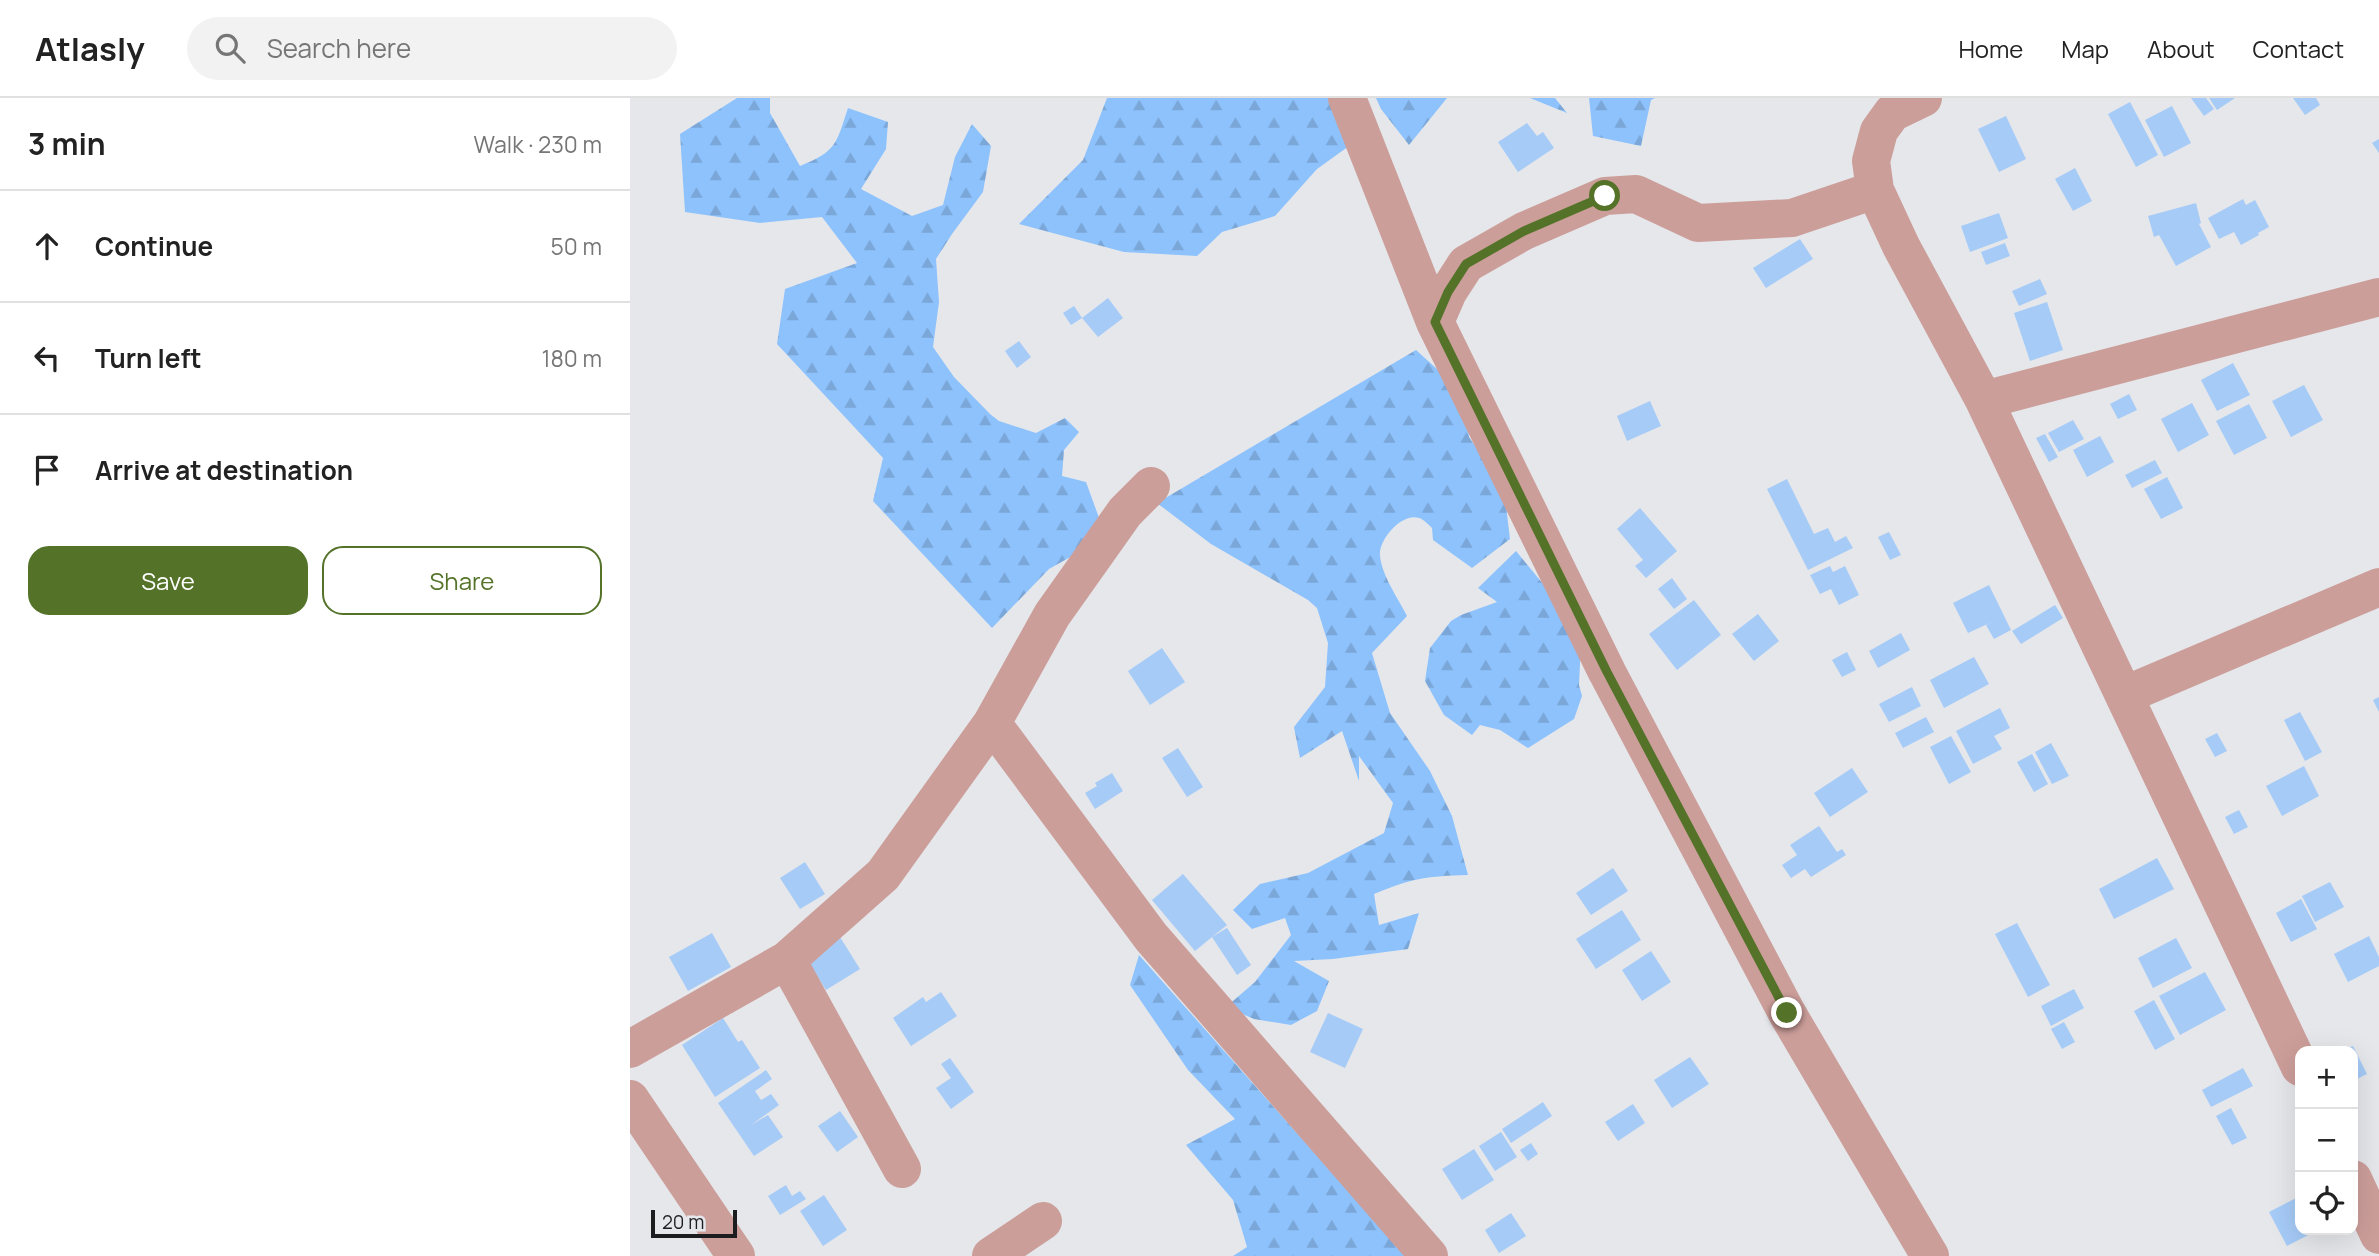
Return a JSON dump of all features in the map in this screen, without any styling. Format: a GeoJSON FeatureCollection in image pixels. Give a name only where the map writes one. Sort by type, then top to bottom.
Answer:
{"type":"FeatureCollection","features":[{"type":"Feature","properties":{"kind":"street"},"geometry":{"type":"LineString","coordinates":[[1347,98],[1435,322],[1607,672],[1781,1001],[1930,1256]]}},
{"type":"Feature","properties":{"kind":"street"},"geometry":{"type":"LineString","coordinates":[[1923,98],[1892,113],[1879,131],[1871,161],[1875,190],[1901,246],[1984,400],[2295,1056]]}},
{"type":"Feature","properties":{"kind":"street"},"geometry":{"type":"LineString","coordinates":[[1435,322],[1448,292],[1466,264],[1524,231],[1605,196],[1636,194],[1698,223],[1792,218],[1875,190]]}},
{"type":"Feature","properties":{"kind":"street"},"geometry":{"type":"LineString","coordinates":[[1984,400],[2379,297]]}},
{"type":"Feature","properties":{"kind":"street"},"geometry":{"type":"LineString","coordinates":[[630,1049],[787,960],[883,875],[992,723],[1052,615],[1125,512],[1151,486]]}},
{"type":"Feature","properties":{"kind":"street"},"geometry":{"type":"LineString","coordinates":[[2125,695],[2379,587]]}},
{"type":"Feature","properties":{"kind":"street"},"geometry":{"type":"LineString","coordinates":[[992,723],[1151,936],[1429,1256]]}},
{"type":"Feature","properties":{"kind":"street"},"geometry":{"type":"LineString","coordinates":[[787,960],[902,1169]]}},
{"type":"Feature","properties":{"kind":"street"},"geometry":{"type":"LineString","coordinates":[[632,1106],[736,1256]]}},
{"type":"Feature","properties":{"kind":"street"},"geometry":{"type":"LineString","coordinates":[[2358,1190],[2379,1235]]}},
{"type":"Feature","properties":{"kind":"street"},"geometry":{"type":"LineString","coordinates":[[991,1256],[1043,1221]]}},
{"type":"Feature","properties":{"kind":"green space"},"geometry":{"type":"Polygon","coordinates":[[[737,98],[770,98],[770,113],[800,166],[821,156],[833,145],[848,108],[888,122],[886,149],[861,189],[912,216],[943,205],[955,157],[972,124],[991,146],[983,192],[936,259],[939,302],[933,347],[954,377],[999,421],[1036,433],[1065,418],[1079,432],[1064,450],[1062,476],[1086,482],[1106,537],[1049,569],[992,628],[873,501],[883,458],[777,344],[785,289],[857,263],[822,217],[760,223],[685,212],[680,134],[737,98]]]}},
{"type":"Feature","properties":{"kind":"green space"},"geometry":{"type":"Polygon","coordinates":[[[1107,98],[1345,98],[1356,141],[1317,169],[1275,216],[1222,232],[1197,256],[1124,252],[1019,224],[1083,160],[1107,98]]]}},
{"type":"Feature","properties":{"kind":"green space"},"geometry":{"type":"Polygon","coordinates":[[[1376,98],[1447,98],[1409,145],[1381,109],[1376,98]]]}},
{"type":"Feature","properties":{"kind":"green space"},"geometry":{"type":"Polygon","coordinates":[[[1530,98],[1555,98],[1567,113],[1530,98]]]}},
{"type":"Feature","properties":{"kind":"green space"},"geometry":{"type":"Polygon","coordinates":[[[1589,98],[1655,98],[1651,100],[1641,146],[1593,136],[1589,98]]]}},
{"type":"Feature","properties":{"kind":"green space"},"geometry":{"type":"Polygon","coordinates":[[[1416,350],[1448,379],[1468,425],[1469,437],[1504,489],[1510,539],[1472,568],[1433,540],[1432,528],[1426,522],[1412,517],[1392,529],[1380,550],[1384,571],[1407,616],[1372,653],[1390,713],[1430,771],[1452,816],[1468,875],[1420,879],[1374,894],[1379,925],[1419,913],[1408,949],[1294,961],[1329,981],[1317,1011],[1291,1025],[1254,1019],[1226,1007],[1255,982],[1291,935],[1285,918],[1252,929],[1233,910],[1260,884],[1308,873],[1384,833],[1393,803],[1359,756],[1359,781],[1342,731],[1300,758],[1294,727],[1325,687],[1328,643],[1317,608],[1308,600],[1211,544],[1157,503],[1416,350]]]}},
{"type":"Feature","properties":{"kind":"green space"},"geometry":{"type":"Polygon","coordinates":[[[1516,551],[1562,607],[1581,642],[1579,685],[1582,696],[1574,719],[1528,748],[1500,730],[1480,725],[1472,735],[1444,715],[1425,681],[1430,648],[1451,621],[1497,602],[1478,588],[1516,551]]]}},
{"type":"Feature","properties":{"kind":"green space"},"geometry":{"type":"Polygon","coordinates":[[[1139,955],[1406,1256],[1233,1256],[1247,1247],[1233,1200],[1186,1145],[1235,1119],[1188,1070],[1130,985],[1139,955]]]}},
{"type":"Feature","properties":{"kind":"building"},"geometry":{"type":"Polygon","coordinates":[[[2191,98],[2206,98],[2214,109],[2204,116],[2191,98]]]}},
{"type":"Feature","properties":{"kind":"building"},"geometry":{"type":"Polygon","coordinates":[[[2209,98],[2235,98],[2217,110],[2209,98]]]}},
{"type":"Feature","properties":{"kind":"building"},"geometry":{"type":"Polygon","coordinates":[[[2293,98],[2316,98],[2320,105],[2305,115],[2293,98]]]}},
{"type":"Feature","properties":{"kind":"building"},"geometry":{"type":"Polygon","coordinates":[[[2130,102],[2158,155],[2136,167],[2108,114],[2130,102]]]}},
{"type":"Feature","properties":{"kind":"building"},"geometry":{"type":"Polygon","coordinates":[[[2172,106],[2191,143],[2164,157],[2145,120],[2172,106]]]}},
{"type":"Feature","properties":{"kind":"building"},"geometry":{"type":"Polygon","coordinates":[[[2006,116],[2026,159],[1999,172],[1978,129],[2006,116]]]}},
{"type":"Feature","properties":{"kind":"building"},"geometry":{"type":"Polygon","coordinates":[[[1527,123],[1537,136],[1543,132],[1554,148],[1518,172],[1498,142],[1527,123]]]}},
{"type":"Feature","properties":{"kind":"building"},"geometry":{"type":"Polygon","coordinates":[[[2379,139],[2379,153],[2372,143],[2379,139]]]}},
{"type":"Feature","properties":{"kind":"building"},"geometry":{"type":"Polygon","coordinates":[[[2075,168],[2092,201],[2073,211],[2055,179],[2075,168]]]}},
{"type":"Feature","properties":{"kind":"building"},"geometry":{"type":"Polygon","coordinates":[[[2243,199],[2246,205],[2255,200],[2269,227],[2241,245],[2234,232],[2219,239],[2208,218],[2243,199]]]}},
{"type":"Feature","properties":{"kind":"building"},"geometry":{"type":"Polygon","coordinates":[[[2196,203],[2201,223],[2199,224],[2211,247],[2176,266],[2159,235],[2154,237],[2148,216],[2196,203]]]}},
{"type":"Feature","properties":{"kind":"building"},"geometry":{"type":"Polygon","coordinates":[[[1999,213],[2008,238],[1970,252],[1961,226],[1999,213]]]}},
{"type":"Feature","properties":{"kind":"building"},"geometry":{"type":"Polygon","coordinates":[[[1800,239],[1813,259],[1766,288],[1753,268],[1800,239]]]}},
{"type":"Feature","properties":{"kind":"building"},"geometry":{"type":"Polygon","coordinates":[[[2005,243],[2010,256],[1986,265],[1981,252],[2005,243]]]}},
{"type":"Feature","properties":{"kind":"building"},"geometry":{"type":"Polygon","coordinates":[[[2040,279],[2047,294],[2019,306],[2012,291],[2040,279]]]}},
{"type":"Feature","properties":{"kind":"building"},"geometry":{"type":"Polygon","coordinates":[[[1108,298],[1123,318],[1098,337],[1082,318],[1108,298]]]}},
{"type":"Feature","properties":{"kind":"building"},"geometry":{"type":"Polygon","coordinates":[[[2047,302],[2063,350],[2030,361],[2014,313],[2047,302]]]}},
{"type":"Feature","properties":{"kind":"building"},"geometry":{"type":"Polygon","coordinates":[[[1074,306],[1082,318],[1071,325],[1063,313],[1074,306]]]}},
{"type":"Feature","properties":{"kind":"building"},"geometry":{"type":"Polygon","coordinates":[[[1019,341],[1031,357],[1017,368],[1005,351],[1019,341]]]}},
{"type":"Feature","properties":{"kind":"building"},"geometry":{"type":"Polygon","coordinates":[[[2233,363],[2250,395],[2217,411],[2201,380],[2233,363]]]}},
{"type":"Feature","properties":{"kind":"building"},"geometry":{"type":"Polygon","coordinates":[[[2304,385],[2323,420],[2291,437],[2272,401],[2304,385]]]}},
{"type":"Feature","properties":{"kind":"building"},"geometry":{"type":"Polygon","coordinates":[[[2129,394],[2137,410],[2118,419],[2110,404],[2129,394]]]}},
{"type":"Feature","properties":{"kind":"building"},"geometry":{"type":"Polygon","coordinates":[[[1650,401],[1661,426],[1627,441],[1617,416],[1650,401]]]}},
{"type":"Feature","properties":{"kind":"building"},"geometry":{"type":"Polygon","coordinates":[[[2192,403],[2209,435],[2178,452],[2161,419],[2192,403]]]}},
{"type":"Feature","properties":{"kind":"building"},"geometry":{"type":"Polygon","coordinates":[[[2249,404],[2267,438],[2234,455],[2216,421],[2249,404]]]}},
{"type":"Feature","properties":{"kind":"building"},"geometry":{"type":"Polygon","coordinates":[[[2073,420],[2084,439],[2059,452],[2048,433],[2073,420]]]}},
{"type":"Feature","properties":{"kind":"building"},"geometry":{"type":"Polygon","coordinates":[[[2045,434],[2058,457],[2049,462],[2036,438],[2045,434]]]}},
{"type":"Feature","properties":{"kind":"building"},"geometry":{"type":"Polygon","coordinates":[[[2100,436],[2114,462],[2087,477],[2073,450],[2100,436]]]}},
{"type":"Feature","properties":{"kind":"building"},"geometry":{"type":"Polygon","coordinates":[[[2155,460],[2162,473],[2132,488],[2125,475],[2155,460]]]}},
{"type":"Feature","properties":{"kind":"building"},"geometry":{"type":"Polygon","coordinates":[[[2167,477],[2183,508],[2161,519],[2144,489],[2167,477]]]}},
{"type":"Feature","properties":{"kind":"building"},"geometry":{"type":"Polygon","coordinates":[[[1787,479],[1814,534],[1828,528],[1835,542],[1846,536],[1853,548],[1808,570],[1767,489],[1787,479]]]}},
{"type":"Feature","properties":{"kind":"building"},"geometry":{"type":"Polygon","coordinates":[[[1640,508],[1677,551],[1646,578],[1635,566],[1643,560],[1617,529],[1640,508]]]}},
{"type":"Feature","properties":{"kind":"building"},"geometry":{"type":"Polygon","coordinates":[[[1889,532],[1901,555],[1890,560],[1878,537],[1889,532]]]}},
{"type":"Feature","properties":{"kind":"building"},"geometry":{"type":"Polygon","coordinates":[[[1830,566],[1833,572],[1845,566],[1859,595],[1839,605],[1831,589],[1820,594],[1810,575],[1830,566]]]}},
{"type":"Feature","properties":{"kind":"building"},"geometry":{"type":"Polygon","coordinates":[[[1672,578],[1687,599],[1674,609],[1658,589],[1672,578]]]}},
{"type":"Feature","properties":{"kind":"building"},"geometry":{"type":"Polygon","coordinates":[[[1989,585],[2011,630],[1994,639],[1986,625],[1994,621],[1968,633],[1953,603],[1989,585]]]}},
{"type":"Feature","properties":{"kind":"building"},"geometry":{"type":"Polygon","coordinates":[[[1694,600],[1721,635],[1677,670],[1649,634],[1694,600]]]}},
{"type":"Feature","properties":{"kind":"building"},"geometry":{"type":"Polygon","coordinates":[[[2055,605],[2063,618],[2021,644],[2012,631],[2055,605]]]}},
{"type":"Feature","properties":{"kind":"building"},"geometry":{"type":"Polygon","coordinates":[[[1758,614],[1779,641],[1754,661],[1732,634],[1758,614]]]}},
{"type":"Feature","properties":{"kind":"building"},"geometry":{"type":"Polygon","coordinates":[[[1901,633],[1910,650],[1878,668],[1869,651],[1901,633]]]}},
{"type":"Feature","properties":{"kind":"building"},"geometry":{"type":"Polygon","coordinates":[[[1162,648],[1185,682],[1150,705],[1128,671],[1162,648]]]}},
{"type":"Feature","properties":{"kind":"building"},"geometry":{"type":"Polygon","coordinates":[[[1847,652],[1856,670],[1842,677],[1832,660],[1847,652]]]}},
{"type":"Feature","properties":{"kind":"building"},"geometry":{"type":"Polygon","coordinates":[[[1974,657],[1989,684],[1944,708],[1930,680],[1974,657]]]}},
{"type":"Feature","properties":{"kind":"building"},"geometry":{"type":"Polygon","coordinates":[[[1912,687],[1921,706],[1889,722],[1879,704],[1912,687]]]}},
{"type":"Feature","properties":{"kind":"building"},"geometry":{"type":"Polygon","coordinates":[[[2379,697],[2379,712],[2373,700],[2379,697]]]}},
{"type":"Feature","properties":{"kind":"building"},"geometry":{"type":"Polygon","coordinates":[[[2000,708],[2010,728],[1994,736],[2002,749],[1973,764],[1956,731],[2000,708]]]}},
{"type":"Feature","properties":{"kind":"building"},"geometry":{"type":"Polygon","coordinates":[[[2300,712],[2322,752],[2305,761],[2284,720],[2300,712]]]}},
{"type":"Feature","properties":{"kind":"building"},"geometry":{"type":"Polygon","coordinates":[[[1926,717],[1934,732],[1903,748],[1895,733],[1926,717]]]}},
{"type":"Feature","properties":{"kind":"building"},"geometry":{"type":"Polygon","coordinates":[[[2217,733],[2227,751],[2215,757],[2205,739],[2217,733]]]}},
{"type":"Feature","properties":{"kind":"building"},"geometry":{"type":"Polygon","coordinates":[[[1951,736],[1971,772],[1949,784],[1930,747],[1951,736]]]}},
{"type":"Feature","properties":{"kind":"building"},"geometry":{"type":"Polygon","coordinates":[[[2051,743],[2069,776],[2052,784],[2035,752],[2051,743]]]}},
{"type":"Feature","properties":{"kind":"building"},"geometry":{"type":"Polygon","coordinates":[[[1178,748],[1203,787],[1187,797],[1162,758],[1178,748]]]}},
{"type":"Feature","properties":{"kind":"building"},"geometry":{"type":"Polygon","coordinates":[[[2032,754],[2048,784],[2034,792],[2017,762],[2032,754]]]}},
{"type":"Feature","properties":{"kind":"building"},"geometry":{"type":"Polygon","coordinates":[[[2304,766],[2319,796],[2282,816],[2266,786],[2304,766]]]}},
{"type":"Feature","properties":{"kind":"building"},"geometry":{"type":"Polygon","coordinates":[[[1852,768],[1868,792],[1830,817],[1814,793],[1852,768]]]}},
{"type":"Feature","properties":{"kind":"building"},"geometry":{"type":"Polygon","coordinates":[[[1112,773],[1123,791],[1095,809],[1085,793],[1112,773]]]}},
{"type":"Feature","properties":{"kind":"building"},"geometry":{"type":"Polygon","coordinates":[[[2239,810],[2248,827],[2234,834],[2225,817],[2239,810]]]}},
{"type":"Feature","properties":{"kind":"building"},"geometry":{"type":"Polygon","coordinates":[[[1819,826],[1837,852],[1842,849],[1846,855],[1811,877],[1805,869],[1791,878],[1782,865],[1797,855],[1790,845],[1819,826]]]}},
{"type":"Feature","properties":{"kind":"building"},"geometry":{"type":"Polygon","coordinates":[[[2157,858],[2174,889],[2114,919],[2099,889],[2157,858]]]}},
{"type":"Feature","properties":{"kind":"building"},"geometry":{"type":"Polygon","coordinates":[[[805,862],[825,894],[800,909],[780,878],[805,862]]]}},
{"type":"Feature","properties":{"kind":"building"},"geometry":{"type":"Polygon","coordinates":[[[1613,868],[1628,891],[1591,915],[1576,893],[1613,868]]]}},
{"type":"Feature","properties":{"kind":"building"},"geometry":{"type":"Polygon","coordinates":[[[1183,874],[1227,925],[1195,951],[1152,900],[1183,874]]]}},
{"type":"Feature","properties":{"kind":"building"},"geometry":{"type":"Polygon","coordinates":[[[2330,882],[2344,907],[2315,922],[2302,896],[2330,882]]]}},
{"type":"Feature","properties":{"kind":"building"},"geometry":{"type":"Polygon","coordinates":[[[2301,899],[2317,929],[2291,942],[2276,913],[2301,899]]]}},
{"type":"Feature","properties":{"kind":"building"},"geometry":{"type":"Polygon","coordinates":[[[1622,910],[1641,940],[1596,969],[1576,939],[1622,910]]]}},
{"type":"Feature","properties":{"kind":"building"},"geometry":{"type":"Polygon","coordinates":[[[2017,923],[2050,985],[2028,997],[1995,934],[2017,923]]]}},
{"type":"Feature","properties":{"kind":"building"},"geometry":{"type":"Polygon","coordinates":[[[1227,928],[1251,965],[1237,975],[1212,937],[1227,928]]]}},
{"type":"Feature","properties":{"kind":"building"},"geometry":{"type":"Polygon","coordinates":[[[712,933],[731,967],[688,991],[669,957],[712,933]]]}},
{"type":"Feature","properties":{"kind":"building"},"geometry":{"type":"Polygon","coordinates":[[[2369,936],[2379,957],[2379,966],[2348,982],[2334,954],[2369,936]]]}},
{"type":"Feature","properties":{"kind":"building"},"geometry":{"type":"Polygon","coordinates":[[[840,937],[860,969],[826,990],[806,958],[840,937]]]}},
{"type":"Feature","properties":{"kind":"building"},"geometry":{"type":"Polygon","coordinates":[[[2176,938],[2192,968],[2153,988],[2138,958],[2176,938]]]}},
{"type":"Feature","properties":{"kind":"building"},"geometry":{"type":"Polygon","coordinates":[[[1651,951],[1671,982],[1642,1001],[1622,970],[1651,951]]]}},
{"type":"Feature","properties":{"kind":"building"},"geometry":{"type":"Polygon","coordinates":[[[2205,972],[2226,1010],[2180,1035],[2159,996],[2205,972]]]}},
{"type":"Feature","properties":{"kind":"building"},"geometry":{"type":"Polygon","coordinates":[[[2074,989],[2084,1008],[2051,1026],[2041,1006],[2074,989]]]}},
{"type":"Feature","properties":{"kind":"building"},"geometry":{"type":"Polygon","coordinates":[[[941,992],[957,1016],[911,1046],[893,1018],[923,997],[926,1002],[941,992]]]}},
{"type":"Feature","properties":{"kind":"building"},"geometry":{"type":"Polygon","coordinates":[[[2154,1000],[2175,1039],[2155,1050],[2134,1011],[2154,1000]]]}},
{"type":"Feature","properties":{"kind":"building"},"geometry":{"type":"Polygon","coordinates":[[[1328,1013],[1363,1029],[1345,1068],[1310,1052],[1328,1013]]]}},
{"type":"Feature","properties":{"kind":"building"},"geometry":{"type":"Polygon","coordinates":[[[723,1018],[738,1042],[742,1040],[760,1068],[715,1097],[682,1045],[723,1018]]]}},
{"type":"Feature","properties":{"kind":"building"},"geometry":{"type":"Polygon","coordinates":[[[2064,1022],[2075,1042],[2062,1049],[2051,1029],[2064,1022]]]}},
{"type":"Feature","properties":{"kind":"building"},"geometry":{"type":"Polygon","coordinates":[[[2358,1056],[2367,1074],[2358,1078],[2358,1056]]]}},
{"type":"Feature","properties":{"kind":"building"},"geometry":{"type":"Polygon","coordinates":[[[1690,1057],[1709,1084],[1672,1108],[1654,1080],[1690,1057]]]}},
{"type":"Feature","properties":{"kind":"building"},"geometry":{"type":"Polygon","coordinates":[[[950,1058],[974,1092],[951,1109],[936,1088],[951,1078],[941,1064],[950,1058]]]}},
{"type":"Feature","properties":{"kind":"building"},"geometry":{"type":"Polygon","coordinates":[[[2243,1068],[2253,1086],[2211,1107],[2202,1090],[2243,1068]]]}},
{"type":"Feature","properties":{"kind":"building"},"geometry":{"type":"Polygon","coordinates":[[[766,1070],[772,1079],[755,1091],[761,1100],[771,1094],[779,1105],[751,1125],[768,1115],[783,1137],[754,1156],[718,1103],[766,1070]]]}},
{"type":"Feature","properties":{"kind":"building"},"geometry":{"type":"Polygon","coordinates":[[[1543,1102],[1552,1116],[1511,1143],[1502,1129],[1543,1102]]]}},
{"type":"Feature","properties":{"kind":"building"},"geometry":{"type":"Polygon","coordinates":[[[1633,1104],[1645,1123],[1618,1141],[1605,1122],[1633,1104]]]}},
{"type":"Feature","properties":{"kind":"building"},"geometry":{"type":"Polygon","coordinates":[[[2231,1108],[2247,1138],[2232,1145],[2216,1116],[2231,1108]]]}},
{"type":"Feature","properties":{"kind":"building"},"geometry":{"type":"Polygon","coordinates":[[[840,1111],[858,1137],[837,1152],[818,1126],[840,1111]]]}},
{"type":"Feature","properties":{"kind":"building"},"geometry":{"type":"Polygon","coordinates":[[[1501,1132],[1517,1157],[1495,1171],[1479,1146],[1501,1132]]]}},
{"type":"Feature","properties":{"kind":"building"},"geometry":{"type":"Polygon","coordinates":[[[1531,1143],[1538,1154],[1528,1161],[1520,1150],[1531,1143]]]}},
{"type":"Feature","properties":{"kind":"building"},"geometry":{"type":"Polygon","coordinates":[[[1474,1149],[1494,1180],[1462,1200],[1442,1169],[1474,1149]]]}},
{"type":"Feature","properties":{"kind":"building"},"geometry":{"type":"Polygon","coordinates":[[[786,1185],[792,1196],[800,1191],[806,1199],[780,1215],[768,1196],[786,1185]]]}},
{"type":"Feature","properties":{"kind":"building"},"geometry":{"type":"Polygon","coordinates":[[[824,1195],[847,1230],[823,1246],[800,1211],[824,1195]]]}},
{"type":"Feature","properties":{"kind":"building"},"geometry":{"type":"Polygon","coordinates":[[[2295,1199],[2295,1235],[2308,1235],[2287,1246],[2269,1212],[2295,1199]]]}},
{"type":"Feature","properties":{"kind":"building"},"geometry":{"type":"Polygon","coordinates":[[[1511,1213],[1526,1236],[1499,1253],[1485,1230],[1511,1213]]]}},
{"type":"Feature","properties":{"kind":"route"},"geometry":{"type":"LineString","coordinates":[[1605,196],[1524,231],[1466,264],[1448,292],[1435,322],[1607,672],[1787,1013]]}}]}
